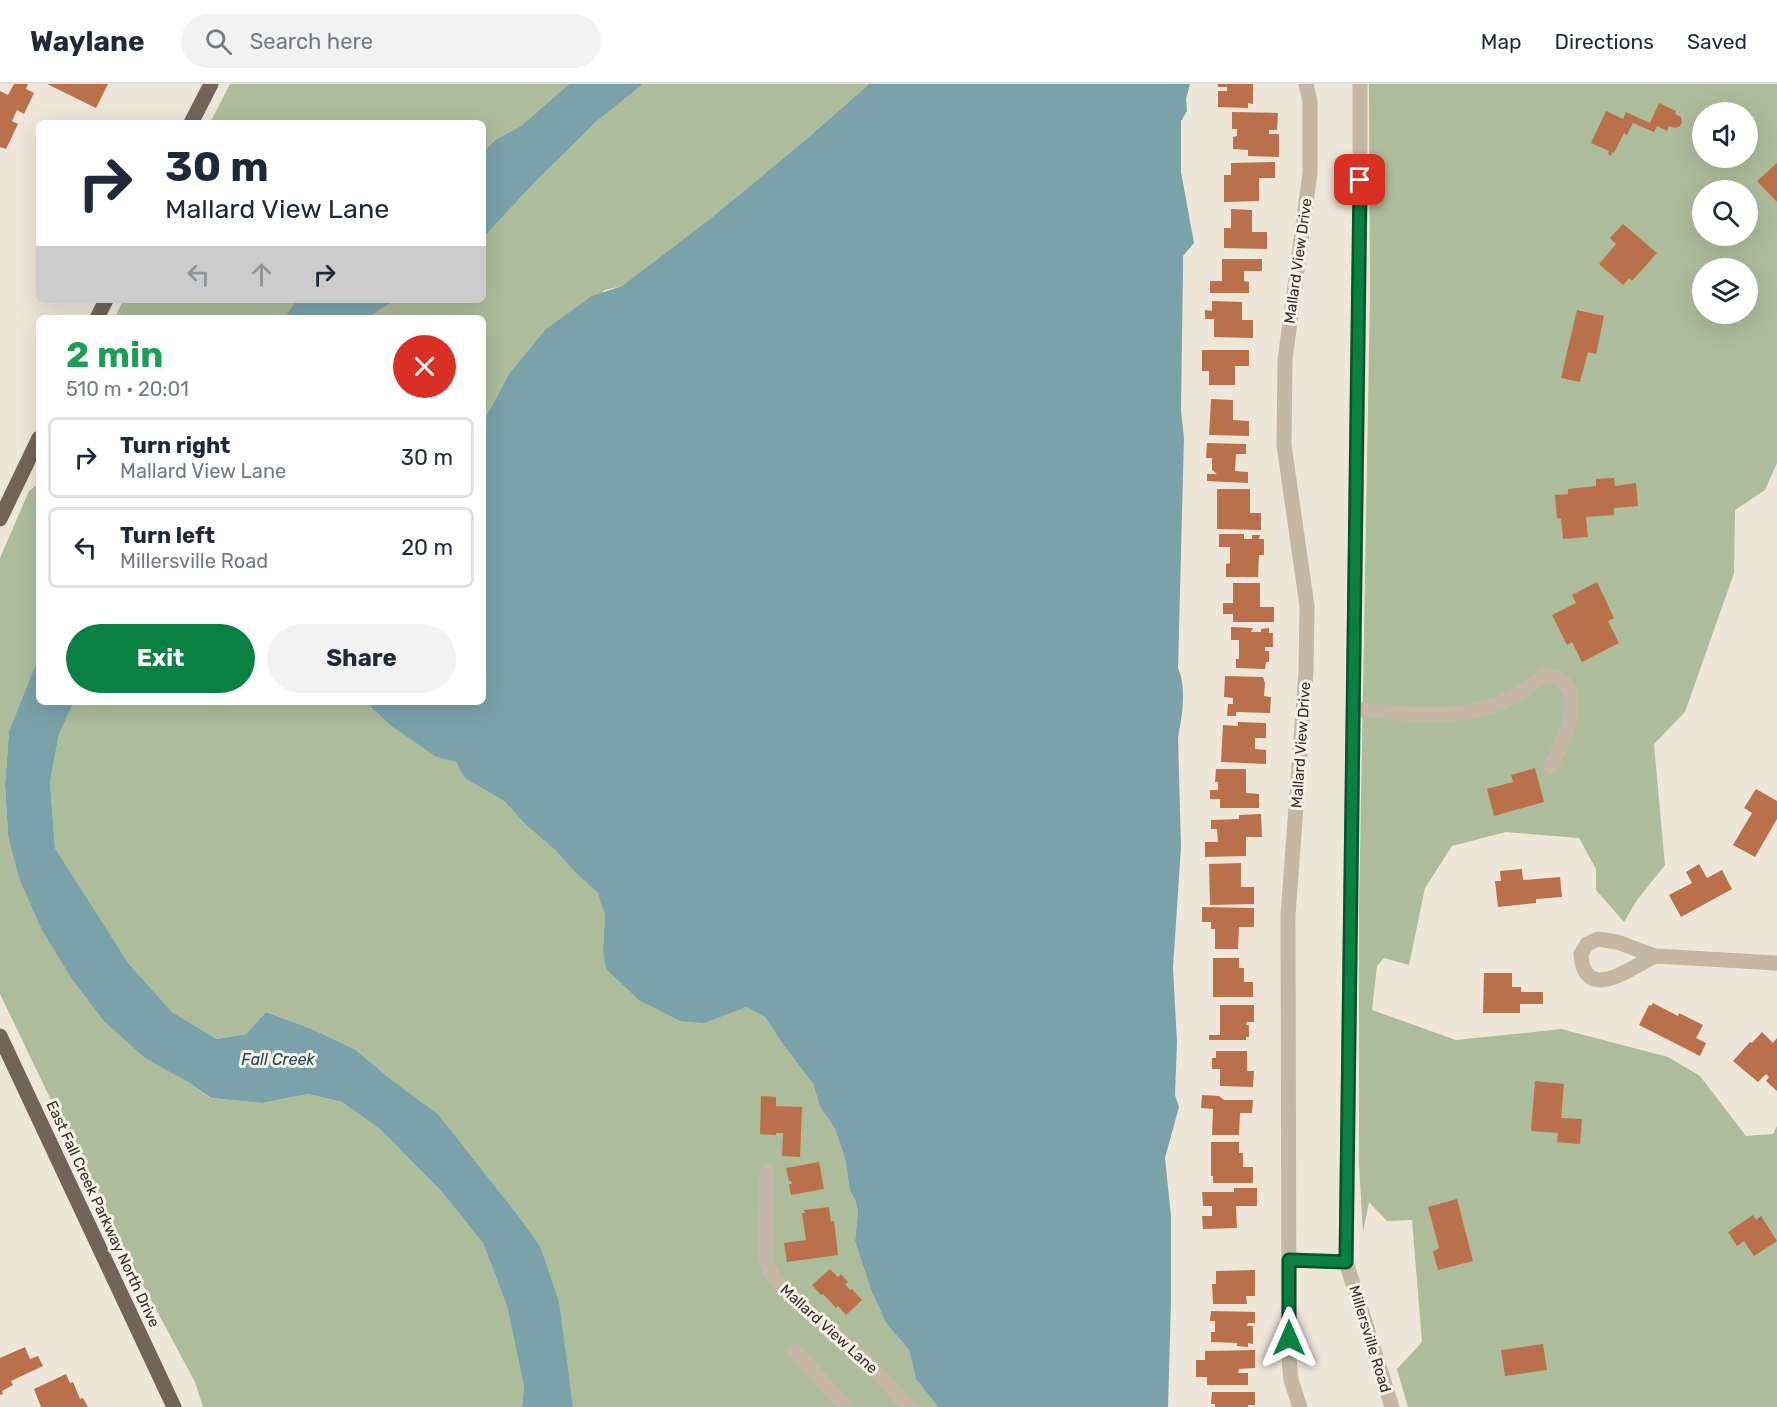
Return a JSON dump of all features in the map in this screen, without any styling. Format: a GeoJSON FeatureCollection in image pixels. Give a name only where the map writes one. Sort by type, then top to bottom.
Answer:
{"type":"FeatureCollection","features":[{"type":"Feature","properties":{"kind":"main road"},"geometry":{"type":"LineString","coordinates":[[193,120],[211,84]]}},
{"type":"Feature","properties":{"kind":"main road"},"geometry":{"type":"LineString","coordinates":[[0,519],[36,444]]}},
{"type":"Feature","properties":{"kind":"main road","name":"East Fall Creek Parkway North Drive"},"geometry":{"type":"LineString","coordinates":[[0,1036],[174,1407]]}},
{"type":"Feature","properties":{"kind":"street","name":"Mallard View Drive"},"geometry":{"type":"LineString","coordinates":[[1300,1407],[1289,1368],[1288,915],[1306,672],[1307,606],[1284,445],[1284,403],[1285,360],[1310,173],[1310,101],[1306,84]]}},
{"type":"Feature","properties":{"kind":"street","name":"Millersville Road"},"geometry":{"type":"LineString","coordinates":[[1360,84],[1346,1262],[1392,1407]]}},
{"type":"Feature","properties":{"kind":"street"},"geometry":{"type":"LineString","coordinates":[[1353,709],[1419,714],[1469,713],[1514,698],[1544,675],[1550,675],[1570,690],[1572,712],[1563,742],[1551,766]]}},
{"type":"Feature","properties":{"kind":"street"},"geometry":{"type":"LineString","coordinates":[[1655,956],[1777,963]]}},
{"type":"Feature","properties":{"kind":"street","name":"Mallard View Lane"},"geometry":{"type":"LineString","coordinates":[[767,1172],[765,1250],[771,1274],[802,1307],[866,1360],[909,1407]]}},
{"type":"Feature","properties":{"kind":"street"},"geometry":{"type":"LineString","coordinates":[[1289,1260],[1346,1262]]}},
{"type":"Feature","properties":{"kind":"street"},"geometry":{"type":"LineString","coordinates":[[795,1351],[846,1407]]}},
{"type":"Feature","properties":{"kind":"green space"},"geometry":{"type":"Polygon","coordinates":[[[230,84],[569,84],[521,126],[495,140],[486,149],[486,120],[212,120],[230,84]]]}},
{"type":"Feature","properties":{"kind":"green space"},"geometry":{"type":"Polygon","coordinates":[[[643,84],[869,84],[711,218],[622,286],[605,290],[509,374],[486,416],[486,315],[372,315],[391,303],[486,303],[486,235],[596,122],[643,84]]]}},
{"type":"Feature","properties":{"kind":"green space"},"geometry":{"type":"Polygon","coordinates":[[[1369,84],[1777,84],[1777,463],[1765,490],[1735,510],[1734,573],[1685,712],[1654,744],[1665,865],[1637,900],[1624,922],[1596,890],[1596,869],[1579,838],[1506,832],[1452,846],[1425,888],[1409,965],[1384,958],[1377,966],[1372,1010],[1456,1040],[1561,1029],[1668,1057],[1700,1076],[1746,1136],[1773,1134],[1777,1126],[1777,1407],[1408,1407],[1397,1369],[1422,1342],[1412,1220],[1387,1221],[1369,1202],[1363,1232],[1359,1165],[1359,912],[1370,295],[1369,84]]]}},
{"type":"Feature","properties":{"kind":"green space"},"geometry":{"type":"Polygon","coordinates":[[[122,303],[295,303],[286,315],[116,315],[122,303]]]}},
{"type":"Feature","properties":{"kind":"green space"},"geometry":{"type":"Polygon","coordinates":[[[36,485],[36,664],[9,731],[5,785],[8,835],[188,1082],[210,1098],[262,1103],[308,1094],[342,1102],[381,1130],[441,1191],[483,1243],[507,1306],[524,1387],[522,1407],[203,1407],[195,1382],[113,1229],[0,994],[0,558],[29,491],[36,485]]]}},
{"type":"Feature","properties":{"kind":"green space"},"geometry":{"type":"Polygon","coordinates":[[[73,705],[368,705],[391,726],[436,757],[456,762],[466,778],[504,801],[526,825],[599,893],[605,915],[603,949],[746,1007],[765,1017],[813,1084],[820,1107],[835,1129],[845,1159],[850,1191],[858,1211],[855,1241],[871,1290],[886,1323],[909,1350],[916,1379],[938,1407],[573,1407],[566,1362],[540,1246],[438,1114],[356,1050],[312,1029],[266,1012],[246,1034],[217,1039],[172,1012],[129,964],[55,848],[50,782],[59,734],[73,705]]]}},
{"type":"Feature","properties":{"kind":"water"},"geometry":{"type":"Polygon","coordinates":[[[569,84],[643,84],[596,122],[486,235],[486,149],[495,140],[521,126],[569,84]]]}},
{"type":"Feature","properties":{"kind":"water"},"geometry":{"type":"Polygon","coordinates":[[[869,84],[1190,84],[1186,99],[1187,111],[1181,121],[1181,172],[1194,243],[1183,256],[1181,410],[1184,438],[1178,668],[1183,693],[1178,738],[1181,847],[1173,968],[1177,1042],[1175,1095],[1179,1107],[1165,1158],[1171,1216],[1168,1407],[938,1407],[916,1379],[909,1350],[886,1323],[871,1290],[855,1241],[858,1211],[850,1191],[845,1159],[835,1129],[820,1107],[813,1084],[765,1017],[746,1007],[704,1023],[680,1021],[639,1000],[606,969],[603,949],[605,915],[598,893],[504,801],[465,778],[456,762],[436,757],[391,726],[368,705],[486,705],[486,416],[509,374],[546,329],[592,296],[622,286],[711,218],[869,84]]]}},
{"type":"Feature","properties":{"kind":"water"},"geometry":{"type":"Polygon","coordinates":[[[295,303],[391,303],[372,315],[286,315],[295,303]]]}},
{"type":"Feature","properties":{"kind":"water","name":"Fall Creek"},"geometry":{"type":"Polygon","coordinates":[[[36,664],[36,705],[73,705],[59,734],[50,782],[55,848],[129,964],[172,1012],[217,1039],[246,1034],[266,1012],[312,1029],[356,1050],[438,1114],[540,1246],[559,1302],[573,1407],[522,1407],[524,1387],[507,1306],[483,1243],[441,1191],[381,1130],[342,1102],[308,1094],[262,1103],[211,1098],[145,1058],[104,1021],[72,979],[42,930],[19,878],[8,835],[5,785],[9,731],[36,664]]]}},
{"type":"Feature","properties":{"kind":"building"},"geometry":{"type":"Polygon","coordinates":[[[14,84],[28,84],[26,89],[34,93],[24,114],[17,110],[12,121],[18,124],[6,149],[0,147],[0,91],[8,95],[14,84]]]}},
{"type":"Feature","properties":{"kind":"building"},"geometry":{"type":"Polygon","coordinates":[[[47,84],[108,84],[96,108],[47,84]]]}},
{"type":"Feature","properties":{"kind":"building"},"geometry":{"type":"Polygon","coordinates":[[[1218,84],[1253,84],[1253,104],[1248,103],[1248,108],[1218,107],[1218,91],[1227,91],[1227,87],[1218,87],[1218,84]]]}},
{"type":"Feature","properties":{"kind":"building"},"geometry":{"type":"Polygon","coordinates":[[[1659,103],[1676,111],[1675,114],[1681,117],[1680,126],[1675,128],[1669,126],[1667,131],[1657,126],[1654,132],[1633,123],[1627,135],[1624,133],[1611,156],[1608,154],[1609,151],[1591,143],[1606,111],[1623,119],[1626,112],[1650,123],[1659,103]]]}},
{"type":"Feature","properties":{"kind":"building"},"geometry":{"type":"Polygon","coordinates":[[[1232,112],[1278,113],[1277,130],[1269,130],[1269,134],[1279,134],[1279,157],[1248,156],[1248,150],[1233,149],[1233,137],[1237,136],[1237,129],[1232,129],[1232,112]]]}},
{"type":"Feature","properties":{"kind":"building"},"geometry":{"type":"Polygon","coordinates":[[[1275,162],[1275,178],[1259,178],[1259,201],[1224,202],[1224,175],[1231,175],[1231,163],[1275,162]]]}},
{"type":"Feature","properties":{"kind":"building"},"geometry":{"type":"Polygon","coordinates":[[[1777,163],[1777,202],[1758,182],[1777,163]]]}},
{"type":"Feature","properties":{"kind":"building"},"geometry":{"type":"Polygon","coordinates":[[[1231,209],[1252,210],[1252,232],[1267,232],[1267,249],[1224,248],[1224,228],[1231,228],[1231,209]]]}},
{"type":"Feature","properties":{"kind":"building"},"geometry":{"type":"Polygon","coordinates":[[[1623,224],[1657,253],[1632,281],[1629,278],[1623,285],[1599,264],[1616,244],[1610,238],[1623,224]]]}},
{"type":"Feature","properties":{"kind":"building"},"geometry":{"type":"Polygon","coordinates":[[[1222,259],[1262,259],[1262,271],[1244,271],[1244,281],[1249,282],[1249,293],[1210,293],[1210,281],[1222,281],[1222,259]]]}},
{"type":"Feature","properties":{"kind":"building"},"geometry":{"type":"Polygon","coordinates":[[[1212,301],[1242,302],[1242,320],[1253,320],[1253,338],[1214,337],[1214,319],[1205,319],[1205,310],[1212,311],[1212,301]]]}},
{"type":"Feature","properties":{"kind":"building"},"geometry":{"type":"Polygon","coordinates":[[[1577,310],[1604,316],[1596,354],[1588,352],[1580,382],[1561,378],[1577,310]]]}},
{"type":"Feature","properties":{"kind":"building"},"geometry":{"type":"Polygon","coordinates":[[[1202,350],[1249,350],[1249,366],[1235,366],[1235,385],[1209,385],[1209,371],[1202,371],[1202,350]]]}},
{"type":"Feature","properties":{"kind":"building"},"geometry":{"type":"Polygon","coordinates":[[[1211,399],[1233,400],[1233,420],[1249,421],[1249,436],[1209,435],[1211,399]]]}},
{"type":"Feature","properties":{"kind":"building"},"geometry":{"type":"Polygon","coordinates":[[[1207,443],[1246,444],[1246,454],[1236,454],[1235,471],[1248,472],[1248,483],[1207,481],[1207,474],[1217,474],[1212,470],[1212,458],[1206,458],[1207,443]]]}},
{"type":"Feature","properties":{"kind":"building"},"geometry":{"type":"Polygon","coordinates":[[[1614,478],[1615,486],[1636,483],[1638,506],[1614,508],[1614,515],[1586,517],[1588,537],[1563,539],[1561,519],[1557,518],[1555,495],[1568,494],[1568,489],[1596,486],[1596,479],[1614,478]]]}},
{"type":"Feature","properties":{"kind":"building"},"geometry":{"type":"Polygon","coordinates":[[[1217,489],[1250,489],[1250,513],[1261,513],[1261,530],[1217,529],[1217,489]]]}},
{"type":"Feature","properties":{"kind":"building"},"geometry":{"type":"Polygon","coordinates":[[[1219,534],[1244,534],[1244,539],[1252,539],[1252,535],[1260,535],[1259,539],[1264,539],[1264,555],[1259,555],[1258,577],[1226,577],[1226,564],[1230,563],[1230,547],[1219,547],[1219,534]]]}},
{"type":"Feature","properties":{"kind":"building"},"geometry":{"type":"Polygon","coordinates":[[[1597,582],[1614,618],[1608,621],[1619,643],[1582,662],[1572,642],[1567,645],[1552,615],[1576,603],[1572,595],[1597,582]]]}},
{"type":"Feature","properties":{"kind":"building"},"geometry":{"type":"Polygon","coordinates":[[[1233,583],[1260,583],[1260,607],[1274,607],[1274,622],[1233,622],[1233,614],[1223,614],[1223,603],[1233,603],[1233,583]]]}},
{"type":"Feature","properties":{"kind":"building"},"geometry":{"type":"Polygon","coordinates":[[[1231,627],[1253,628],[1251,632],[1261,632],[1261,629],[1269,628],[1269,633],[1273,633],[1273,647],[1265,647],[1265,651],[1269,651],[1269,662],[1266,662],[1265,669],[1236,668],[1236,659],[1239,659],[1239,640],[1231,640],[1231,627]]]}},
{"type":"Feature","properties":{"kind":"building"},"geometry":{"type":"Polygon","coordinates":[[[1225,676],[1263,677],[1264,696],[1271,697],[1270,713],[1236,712],[1236,716],[1227,716],[1228,704],[1233,704],[1233,698],[1224,697],[1225,676]]]}},
{"type":"Feature","properties":{"kind":"building"},"geometry":{"type":"Polygon","coordinates":[[[1238,722],[1266,723],[1266,738],[1255,738],[1255,749],[1266,750],[1266,764],[1221,762],[1223,725],[1238,726],[1238,722]]]}},
{"type":"Feature","properties":{"kind":"building"},"geometry":{"type":"Polygon","coordinates":[[[1535,768],[1544,802],[1494,816],[1487,789],[1513,782],[1511,775],[1535,768]]]}},
{"type":"Feature","properties":{"kind":"building"},"geometry":{"type":"Polygon","coordinates":[[[1216,769],[1246,769],[1246,793],[1259,794],[1259,808],[1220,808],[1220,799],[1210,799],[1210,790],[1218,790],[1218,782],[1215,782],[1216,769]]]}},
{"type":"Feature","properties":{"kind":"building"},"geometry":{"type":"Polygon","coordinates":[[[1756,789],[1777,801],[1777,819],[1755,857],[1733,845],[1752,813],[1744,808],[1756,789]]]}},
{"type":"Feature","properties":{"kind":"building"},"geometry":{"type":"Polygon","coordinates":[[[1261,814],[1262,837],[1246,837],[1246,856],[1205,857],[1205,842],[1218,842],[1217,829],[1211,829],[1211,820],[1239,819],[1239,815],[1261,814]]]}},
{"type":"Feature","properties":{"kind":"building"},"geometry":{"type":"Polygon","coordinates":[[[1241,863],[1241,887],[1254,887],[1254,904],[1210,905],[1209,864],[1241,863]]]}},
{"type":"Feature","properties":{"kind":"building"},"geometry":{"type":"Polygon","coordinates":[[[1699,864],[1707,878],[1722,870],[1732,889],[1681,917],[1669,895],[1692,883],[1686,872],[1699,864]]]}},
{"type":"Feature","properties":{"kind":"building"},"geometry":{"type":"Polygon","coordinates":[[[1522,869],[1523,880],[1560,877],[1562,897],[1536,899],[1536,903],[1498,907],[1495,881],[1501,881],[1500,871],[1522,869]]]}},
{"type":"Feature","properties":{"kind":"building"},"geometry":{"type":"Polygon","coordinates":[[[1202,907],[1254,908],[1254,927],[1239,927],[1238,949],[1215,949],[1215,929],[1211,929],[1211,922],[1202,922],[1202,907]]]}},
{"type":"Feature","properties":{"kind":"building"},"geometry":{"type":"Polygon","coordinates":[[[1213,958],[1239,958],[1239,968],[1244,968],[1244,982],[1253,982],[1253,997],[1213,997],[1213,958]]]}},
{"type":"Feature","properties":{"kind":"building"},"geometry":{"type":"Polygon","coordinates":[[[1484,973],[1512,973],[1512,987],[1521,987],[1521,992],[1543,992],[1543,1004],[1520,1004],[1520,1013],[1483,1013],[1484,973]]]}},
{"type":"Feature","properties":{"kind":"building"},"geometry":{"type":"Polygon","coordinates":[[[1653,1003],[1678,1016],[1679,1013],[1703,1025],[1696,1038],[1706,1043],[1700,1056],[1639,1025],[1649,1005],[1653,1003]]]}},
{"type":"Feature","properties":{"kind":"building"},"geometry":{"type":"Polygon","coordinates":[[[1220,1005],[1254,1005],[1254,1022],[1247,1022],[1249,1037],[1246,1037],[1246,1040],[1209,1040],[1209,1035],[1220,1035],[1220,1005]]]}},
{"type":"Feature","properties":{"kind":"building"},"geometry":{"type":"Polygon","coordinates":[[[1762,1032],[1773,1043],[1777,1038],[1777,1091],[1766,1081],[1769,1077],[1766,1074],[1758,1082],[1733,1061],[1762,1032]]]}},
{"type":"Feature","properties":{"kind":"building"},"geometry":{"type":"Polygon","coordinates":[[[1216,1051],[1247,1051],[1247,1071],[1254,1071],[1253,1087],[1220,1086],[1220,1069],[1212,1069],[1212,1058],[1216,1058],[1216,1051]]]}},
{"type":"Feature","properties":{"kind":"building"},"geometry":{"type":"Polygon","coordinates":[[[1535,1081],[1564,1084],[1561,1118],[1582,1119],[1580,1144],[1557,1142],[1558,1133],[1531,1131],[1535,1081]]]}},
{"type":"Feature","properties":{"kind":"building"},"geometry":{"type":"Polygon","coordinates":[[[1202,1095],[1219,1096],[1224,1100],[1253,1100],[1252,1113],[1240,1113],[1239,1135],[1212,1135],[1213,1109],[1201,1108],[1202,1095]]]}},
{"type":"Feature","properties":{"kind":"building"},"geometry":{"type":"Polygon","coordinates":[[[761,1096],[776,1097],[776,1106],[802,1107],[800,1157],[782,1156],[783,1133],[760,1134],[761,1096]]]}},
{"type":"Feature","properties":{"kind":"building"},"geometry":{"type":"Polygon","coordinates":[[[1211,1142],[1239,1142],[1239,1153],[1243,1153],[1243,1167],[1253,1167],[1253,1183],[1213,1183],[1211,1142]]]}},
{"type":"Feature","properties":{"kind":"building"},"geometry":{"type":"Polygon","coordinates":[[[819,1162],[824,1189],[791,1195],[789,1184],[792,1184],[786,1168],[819,1162]]]}},
{"type":"Feature","properties":{"kind":"building"},"geometry":{"type":"Polygon","coordinates":[[[1234,1188],[1257,1188],[1257,1206],[1236,1206],[1237,1228],[1203,1229],[1202,1216],[1212,1216],[1212,1206],[1203,1206],[1202,1192],[1234,1192],[1234,1188]]]}},
{"type":"Feature","properties":{"kind":"building"},"geometry":{"type":"Polygon","coordinates":[[[1457,1199],[1473,1261],[1438,1270],[1433,1252],[1439,1248],[1428,1207],[1457,1199]]]}},
{"type":"Feature","properties":{"kind":"building"},"geometry":{"type":"Polygon","coordinates":[[[829,1207],[831,1222],[834,1221],[838,1255],[787,1262],[784,1243],[806,1240],[802,1213],[805,1213],[804,1210],[829,1207]]]}},
{"type":"Feature","properties":{"kind":"building"},"geometry":{"type":"Polygon","coordinates":[[[1753,1215],[1756,1220],[1761,1216],[1777,1241],[1754,1256],[1744,1241],[1737,1246],[1728,1232],[1753,1215]]]}},
{"type":"Feature","properties":{"kind":"building"},"geometry":{"type":"Polygon","coordinates":[[[830,1269],[838,1277],[841,1274],[848,1282],[845,1284],[862,1300],[846,1315],[812,1285],[830,1269]]]}},
{"type":"Feature","properties":{"kind":"building"},"geometry":{"type":"Polygon","coordinates":[[[1255,1270],[1255,1296],[1246,1296],[1247,1304],[1213,1304],[1212,1284],[1216,1284],[1216,1271],[1255,1270]]]}},
{"type":"Feature","properties":{"kind":"building"},"geometry":{"type":"Polygon","coordinates":[[[1211,1311],[1255,1312],[1255,1323],[1248,1323],[1247,1326],[1253,1326],[1253,1344],[1248,1343],[1248,1347],[1237,1346],[1237,1343],[1211,1342],[1211,1332],[1215,1332],[1215,1321],[1210,1321],[1211,1311]]]}},
{"type":"Feature","properties":{"kind":"building"},"geometry":{"type":"Polygon","coordinates":[[[1543,1344],[1547,1370],[1505,1376],[1501,1350],[1543,1344]]]}},
{"type":"Feature","properties":{"kind":"building"},"geometry":{"type":"Polygon","coordinates":[[[25,1347],[30,1359],[38,1356],[43,1366],[11,1381],[13,1385],[2,1391],[3,1394],[0,1395],[0,1358],[25,1347]]]}},
{"type":"Feature","properties":{"kind":"building"},"geometry":{"type":"Polygon","coordinates":[[[1255,1350],[1255,1368],[1239,1369],[1238,1373],[1248,1373],[1248,1385],[1207,1385],[1207,1377],[1196,1377],[1196,1360],[1205,1360],[1205,1351],[1255,1350]]]}},
{"type":"Feature","properties":{"kind":"building"},"geometry":{"type":"Polygon","coordinates":[[[66,1374],[70,1383],[73,1382],[80,1399],[83,1398],[88,1407],[41,1407],[34,1389],[66,1374]]]}},
{"type":"Feature","properties":{"kind":"building"},"geometry":{"type":"Polygon","coordinates":[[[1212,1392],[1255,1392],[1255,1405],[1215,1407],[1215,1404],[1211,1404],[1212,1392]]]}},
{"type":"Feature","properties":{"kind":"route"},"geometry":{"type":"LineString","coordinates":[[1289,1338],[1289,1260],[1346,1262],[1360,180]]}}]}
